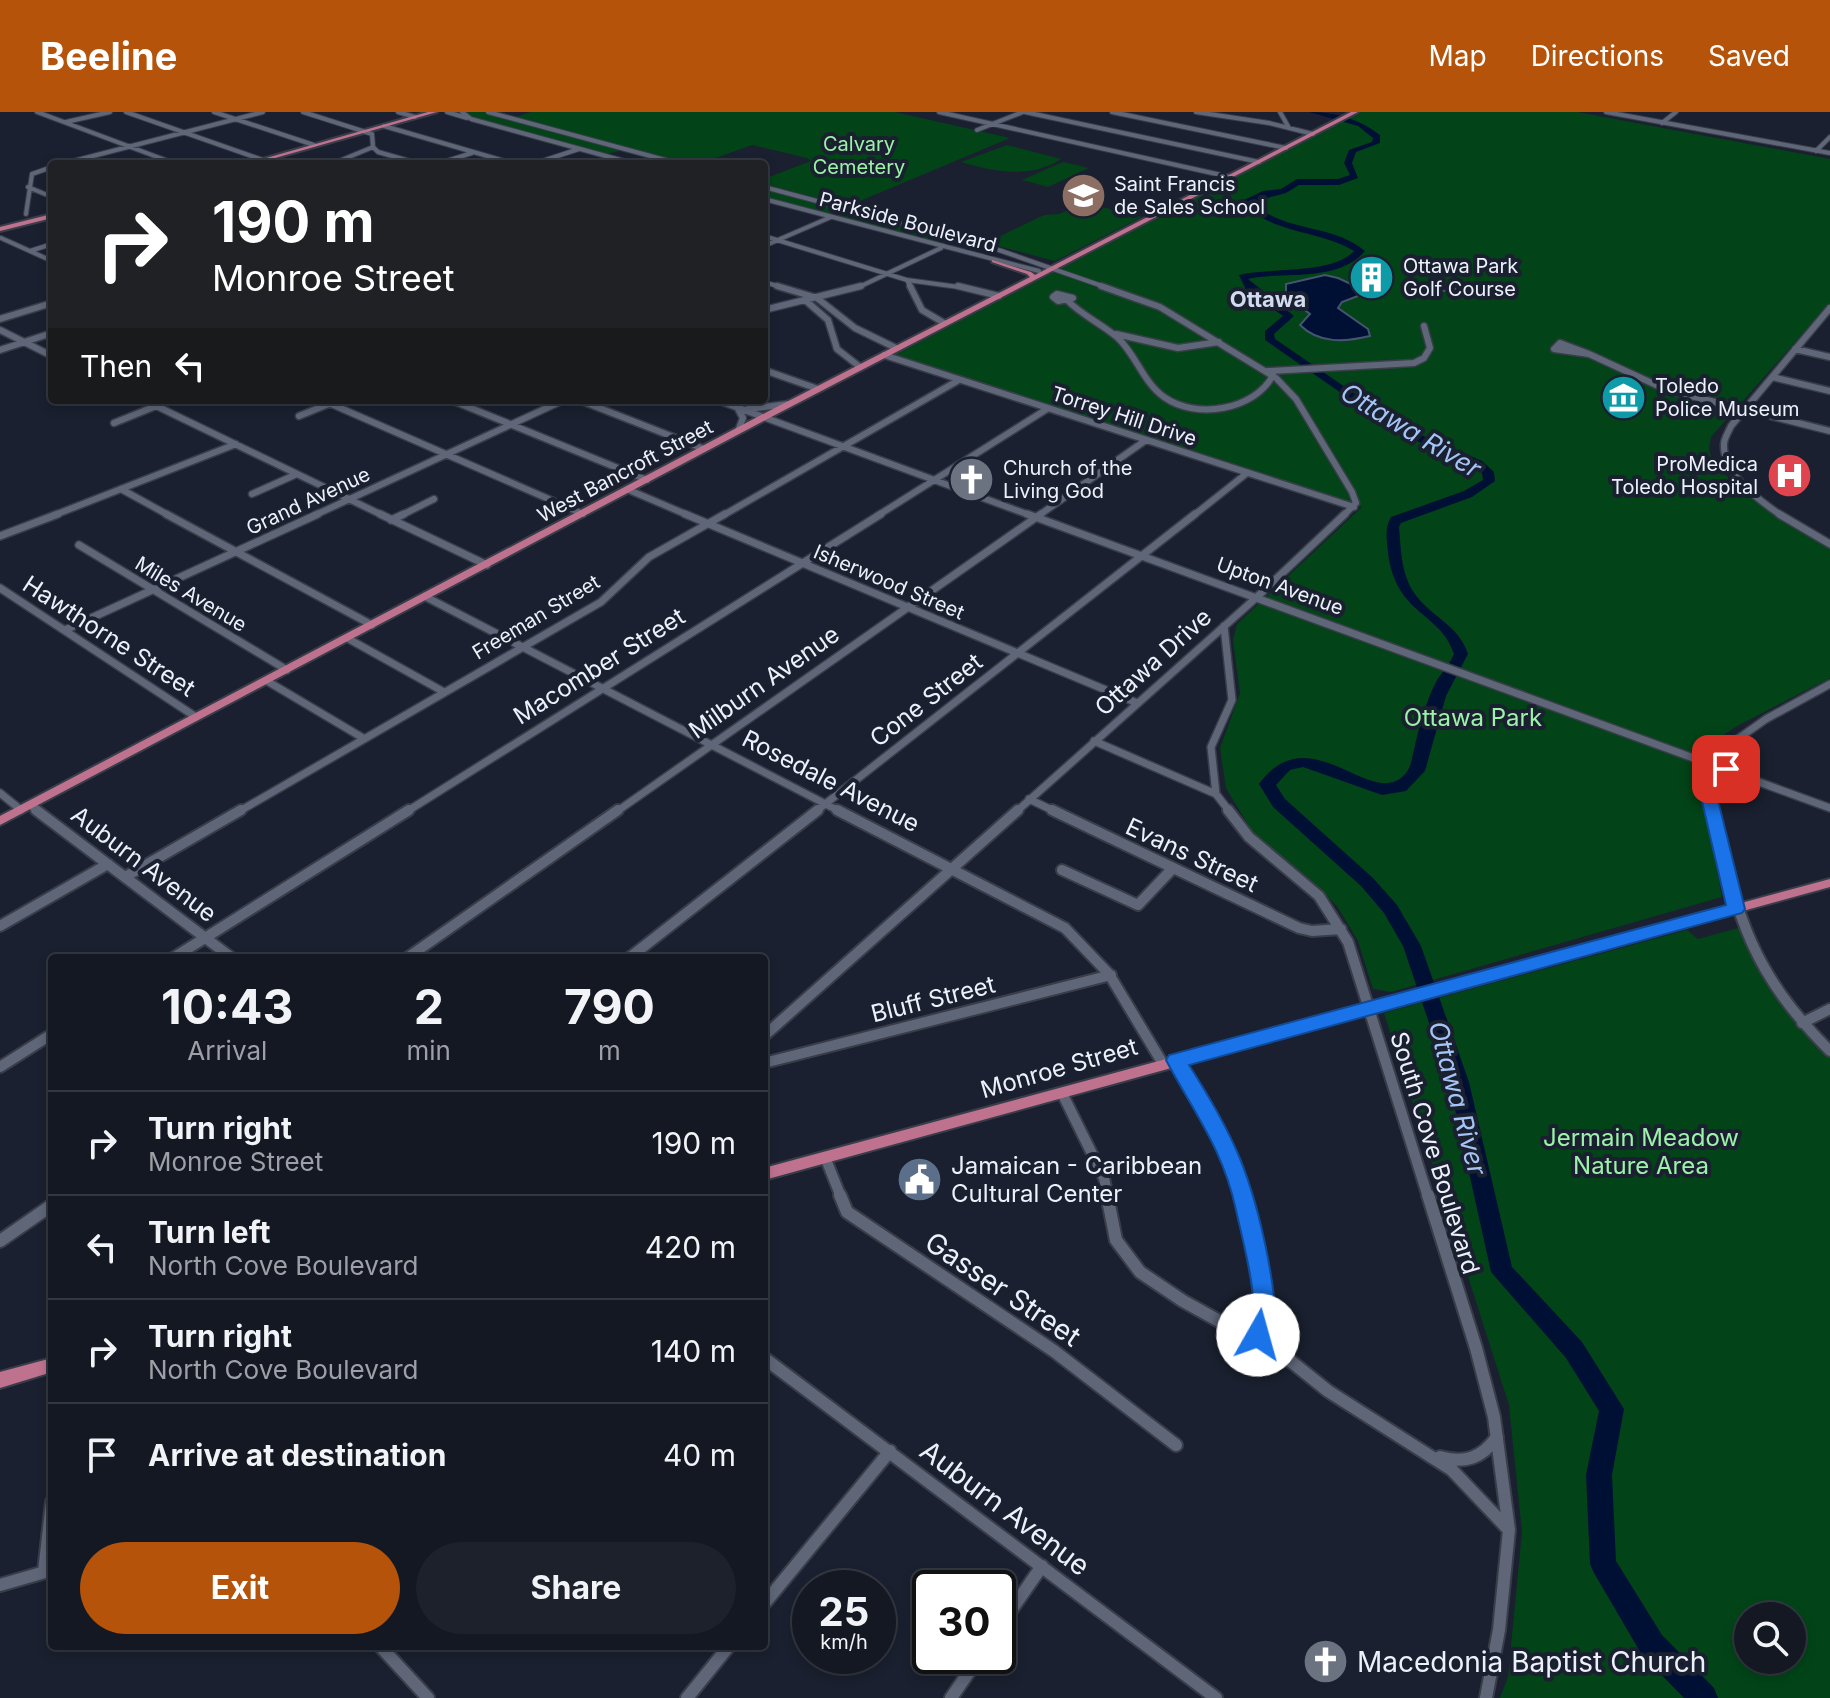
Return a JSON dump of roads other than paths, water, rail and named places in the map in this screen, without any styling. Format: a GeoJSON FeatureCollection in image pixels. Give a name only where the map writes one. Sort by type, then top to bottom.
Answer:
{"type":"FeatureCollection","features":[{"type":"Feature","properties":{"kind":"main road"},"geometry":{"type":"LineString","coordinates":[[262,160],[434,112]]}},
{"type":"Feature","properties":{"kind":"main road","name":"West Bancroft Street"},"geometry":{"type":"LineString","coordinates":[[0,821],[764,417],[1351,114]]}},
{"type":"Feature","properties":{"kind":"main road"},"geometry":{"type":"LineString","coordinates":[[0,229],[48,217]]}},
{"type":"Feature","properties":{"kind":"main road"},"geometry":{"type":"LineString","coordinates":[[994,261],[1029,273],[1034,278]]}},
{"type":"Feature","properties":{"kind":"main road","name":"Monroe Street"},"geometry":{"type":"LineString","coordinates":[[768,1173],[1830,883]]}},
{"type":"Feature","properties":{"kind":"main road"},"geometry":{"type":"LineString","coordinates":[[0,1380],[48,1366]]}},
{"type":"Feature","properties":{"kind":"street"},"geometry":{"type":"LineString","coordinates":[[37,112],[165,160]]}},
{"type":"Feature","properties":{"kind":"street"},"geometry":{"type":"LineString","coordinates":[[66,123],[110,112]]}},
{"type":"Feature","properties":{"kind":"street"},"geometry":{"type":"LineString","coordinates":[[126,112],[262,160]]}},
{"type":"Feature","properties":{"kind":"street"},"geometry":{"type":"LineString","coordinates":[[214,112],[314,145]]}},
{"type":"Feature","properties":{"kind":"street"},"geometry":{"type":"LineString","coordinates":[[84,160],[263,112]]}},
{"type":"Feature","properties":{"kind":"street"},"geometry":{"type":"LineString","coordinates":[[303,112],[373,135],[373,147],[378,152]]}},
{"type":"Feature","properties":{"kind":"street"},"geometry":{"type":"LineString","coordinates":[[398,112],[415,117]]}},
{"type":"Feature","properties":{"kind":"street"},"geometry":{"type":"LineString","coordinates":[[447,112],[620,160]]}},
{"type":"Feature","properties":{"kind":"street"},"geometry":{"type":"LineString","coordinates":[[462,112],[471,119]]}},
{"type":"Feature","properties":{"kind":"street"},"geometry":{"type":"LineString","coordinates":[[488,112],[665,160]]}},
{"type":"Feature","properties":{"kind":"street"},"geometry":{"type":"LineString","coordinates":[[939,112],[1230,177]]}},
{"type":"Feature","properties":{"kind":"street"},"geometry":{"type":"LineString","coordinates":[[977,130],[1024,112],[1259,162]]}},
{"type":"Feature","properties":{"kind":"street"},"geometry":{"type":"LineString","coordinates":[[1112,112],[1286,148]]}},
{"type":"Feature","properties":{"kind":"street"},"geometry":{"type":"LineString","coordinates":[[1196,112],[1313,134]]}},
{"type":"Feature","properties":{"kind":"street"},"geometry":{"type":"LineString","coordinates":[[1280,112],[1289,128]]}},
{"type":"Feature","properties":{"kind":"street"},"geometry":{"type":"LineString","coordinates":[[1340,112],[1351,114]]}},
{"type":"Feature","properties":{"kind":"street"},"geometry":{"type":"LineString","coordinates":[[1606,112],[1830,153]]}},
{"type":"Feature","properties":{"kind":"street"},"geometry":{"type":"LineString","coordinates":[[1662,123],[1676,112]]}},
{"type":"Feature","properties":{"kind":"street"},"geometry":{"type":"LineString","coordinates":[[480,121],[499,115]]}},
{"type":"Feature","properties":{"kind":"street"},"geometry":{"type":"LineString","coordinates":[[384,126],[501,160]]}},
{"type":"Feature","properties":{"kind":"street"},"geometry":{"type":"LineString","coordinates":[[1816,151],[1830,137]]}},
{"type":"Feature","properties":{"kind":"street"},"geometry":{"type":"LineString","coordinates":[[343,160],[373,147]]}},
{"type":"Feature","properties":{"kind":"street"},"geometry":{"type":"LineString","coordinates":[[545,160],[579,149]]}},
{"type":"Feature","properties":{"kind":"street"},"geometry":{"type":"LineString","coordinates":[[608,157],[627,150]]}},
{"type":"Feature","properties":{"kind":"street"},"geometry":{"type":"LineString","coordinates":[[361,153],[378,152],[406,160]]}},
{"type":"Feature","properties":{"kind":"street"},"geometry":{"type":"LineString","coordinates":[[449,160],[474,152]]}},
{"type":"Feature","properties":{"kind":"street"},"geometry":{"type":"LineString","coordinates":[[55,156],[66,160]]}},
{"type":"Feature","properties":{"kind":"street"},"geometry":{"type":"LineString","coordinates":[[26,214],[28,187],[34,171],[48,168]]}},
{"type":"Feature","properties":{"kind":"street"},"geometry":{"type":"LineString","coordinates":[[28,187],[48,195]]}},
{"type":"Feature","properties":{"kind":"street","name":"Parkside Boulevard"},"geometry":{"type":"LineString","coordinates":[[768,188],[959,239],[1046,272]]}},
{"type":"Feature","properties":{"kind":"street","name":"Parkside Boulevard"},"geometry":{"type":"LineString","coordinates":[[768,200],[941,248],[1046,272]]}},
{"type":"Feature","properties":{"kind":"street"},"geometry":{"type":"LineString","coordinates":[[768,244],[848,209]]}},
{"type":"Feature","properties":{"kind":"street"},"geometry":{"type":"LineString","coordinates":[[1,238],[48,259]]}},
{"type":"Feature","properties":{"kind":"street"},"geometry":{"type":"LineString","coordinates":[[768,238],[907,280],[950,284],[999,296]]}},
{"type":"Feature","properties":{"kind":"street"},"geometry":{"type":"LineString","coordinates":[[768,309],[857,288],[959,239]]}},
{"type":"Feature","properties":{"kind":"street"},"geometry":{"type":"LineString","coordinates":[[30,251],[48,245]]}},
{"type":"Feature","properties":{"kind":"street"},"geometry":{"type":"LineString","coordinates":[[1046,272],[1162,310],[1270,373],[1296,399],[1352,492],[1354,507]]}},
{"type":"Feature","properties":{"kind":"street"},"geometry":{"type":"LineString","coordinates":[[907,280],[922,310],[944,323]]}},
{"type":"Feature","properties":{"kind":"street"},"geometry":{"type":"LineString","coordinates":[[768,285],[817,298],[855,328],[896,348]]}},
{"type":"Feature","properties":{"kind":"street"},"geometry":{"type":"LineString","coordinates":[[768,286],[806,300],[827,315],[834,325],[837,349],[860,367]]}},
{"type":"Feature","properties":{"kind":"street"},"geometry":{"type":"LineString","coordinates":[[1068,301],[1125,346],[1163,396],[1190,407],[1213,409],[1254,398],[1266,389],[1270,373]]}},
{"type":"Feature","properties":{"kind":"street"},"geometry":{"type":"LineString","coordinates":[[0,319],[48,304]]}},
{"type":"Feature","properties":{"kind":"street"},"geometry":{"type":"LineString","coordinates":[[1830,308],[1722,441],[1723,453],[1732,469],[1773,510],[1830,544]]}},
{"type":"Feature","properties":{"kind":"street"},"geometry":{"type":"LineString","coordinates":[[1819,321],[1830,324]]}},
{"type":"Feature","properties":{"kind":"street"},"geometry":{"type":"LineString","coordinates":[[1270,373],[1422,360],[1430,343],[1424,326]]}},
{"type":"Feature","properties":{"kind":"street"},"geometry":{"type":"LineString","coordinates":[[0,330],[48,354]]}},
{"type":"Feature","properties":{"kind":"street"},"geometry":{"type":"LineString","coordinates":[[1110,332],[1170,347],[1195,347],[1219,342]]}},
{"type":"Feature","properties":{"kind":"street"},"geometry":{"type":"LineString","coordinates":[[0,350],[48,334]]}},
{"type":"Feature","properties":{"kind":"street"},"geometry":{"type":"LineString","coordinates":[[1589,354],[1563,352],[1553,347],[1564,343],[1589,354],[1663,389],[1830,431]]}},
{"type":"Feature","properties":{"kind":"street"},"geometry":{"type":"LineString","coordinates":[[1795,349],[1830,357]]}},
{"type":"Feature","properties":{"kind":"street","name":"Torrey Hill Drive"},"geometry":{"type":"LineString","coordinates":[[884,355],[1354,507]]}},
{"type":"Feature","properties":{"kind":"street"},"geometry":{"type":"LineString","coordinates":[[768,371],[818,389]]}},
{"type":"Feature","properties":{"kind":"street"},"geometry":{"type":"LineString","coordinates":[[1772,377],[1830,391]]}},
{"type":"Feature","properties":{"kind":"street","name":"Freeman Street"},"geometry":{"type":"LineString","coordinates":[[125,877],[601,602],[649,557],[959,380]]}},
{"type":"Feature","properties":{"kind":"street"},"geometry":{"type":"LineString","coordinates":[[152,404],[487,565]]}},
{"type":"Feature","properties":{"kind":"street"},"geometry":{"type":"LineString","coordinates":[[299,416],[322,404]]}},
{"type":"Feature","properties":{"kind":"street"},"geometry":{"type":"LineString","coordinates":[[331,404],[583,514]]}},
{"type":"Feature","properties":{"kind":"street"},"geometry":{"type":"LineString","coordinates":[[461,404],[647,480]]}},
{"type":"Feature","properties":{"kind":"street","name":"Grand Avenue"},"geometry":{"type":"LineString","coordinates":[[65,630],[556,404]]}},
{"type":"Feature","properties":{"kind":"street"},"geometry":{"type":"LineString","coordinates":[[589,404],[704,449]]}},
{"type":"Feature","properties":{"kind":"street","name":"Upton Avenue"},"geometry":{"type":"LineString","coordinates":[[728,404],[1830,808]]}},
{"type":"Feature","properties":{"kind":"street"},"geometry":{"type":"LineString","coordinates":[[737,407],[761,409],[789,404]]}},
{"type":"Feature","properties":{"kind":"street"},"geometry":{"type":"LineString","coordinates":[[789,404],[783,417],[792,428]]}},
{"type":"Feature","properties":{"kind":"street"},"geometry":{"type":"LineString","coordinates":[[114,423],[156,406]]}},
{"type":"Feature","properties":{"kind":"street"},"geometry":{"type":"LineString","coordinates":[[737,407],[743,418],[738,431]]}},
{"type":"Feature","properties":{"kind":"street","name":"Macomber Street"},"geometry":{"type":"LineString","coordinates":[[179,954],[1047,409]]}},
{"type":"Feature","properties":{"kind":"street","name":"Milburn Avenue"},"geometry":{"type":"LineString","coordinates":[[413,954],[1146,440]]}},
{"type":"Feature","properties":{"kind":"street"},"geometry":{"type":"LineString","coordinates":[[0,536],[236,444]]}},
{"type":"Feature","properties":{"kind":"street","name":"Cone Street"},"geometry":{"type":"LineString","coordinates":[[634,954],[1247,473]]}},
{"type":"Feature","properties":{"kind":"street"},"geometry":{"type":"LineString","coordinates":[[252,494],[297,474]]}},
{"type":"Feature","properties":{"kind":"street"},"geometry":{"type":"LineString","coordinates":[[121,489],[372,625]]}},
{"type":"Feature","properties":{"kind":"street","name":"Isherwood Street"},"geometry":{"type":"LineString","coordinates":[[629,490],[1137,703]]}},
{"type":"Feature","properties":{"kind":"street"},"geometry":{"type":"LineString","coordinates":[[391,520],[434,499]]}},
{"type":"Feature","properties":{"kind":"street","name":"Ottawa Drive"},"geometry":{"type":"LineString","coordinates":[[768,1032],[1354,507]]}},
{"type":"Feature","properties":{"kind":"street","name":"Miles Avenue"},"geometry":{"type":"LineString","coordinates":[[79,545],[287,670]]}},
{"type":"Feature","properties":{"kind":"street","name":"Hawthorne Street"},"geometry":{"type":"LineString","coordinates":[[0,588],[196,717]]}},
{"type":"Feature","properties":{"kind":"street","name":"Rosedale Avenue"},"geometry":{"type":"LineString","coordinates":[[426,597],[953,868],[1065,928],[1098,957],[1169,1062],[1215,1123],[1236,1170],[1247,1210],[1265,1306],[1258,1335]]}},
{"type":"Feature","properties":{"kind":"street"},"geometry":{"type":"LineString","coordinates":[[1094,741],[1216,794],[1211,747],[1232,700],[1224,626]]}},
{"type":"Feature","properties":{"kind":"street"},"geometry":{"type":"LineString","coordinates":[[347,638],[444,692]]}},
{"type":"Feature","properties":{"kind":"street"},"geometry":{"type":"LineString","coordinates":[[267,681],[363,738]]}},
{"type":"Feature","properties":{"kind":"street"},"geometry":{"type":"LineString","coordinates":[[1830,684],[1766,719],[1727,746],[1709,763],[1706,784],[1736,909],[1764,970],[1802,1023],[1830,1051]]}},
{"type":"Feature","properties":{"kind":"street","name":"Auburn Avenue"},"geometry":{"type":"LineString","coordinates":[[0,793],[26,807],[108,864],[227,954]]}},
{"type":"Feature","properties":{"kind":"street","name":"South Cove Boulevard"},"geometry":{"type":"LineString","coordinates":[[1216,794],[1249,837],[1319,896],[1341,929],[1376,1007],[1476,1348],[1497,1437],[1509,1530],[1499,1630],[1486,1698]]}},
{"type":"Feature","properties":{"kind":"street","name":"Evans Street"},"geometry":{"type":"LineString","coordinates":[[1029,799],[1288,922],[1312,931],[1341,929]]}},
{"type":"Feature","properties":{"kind":"street"},"geometry":{"type":"LineString","coordinates":[[0,926],[108,864]]}},
{"type":"Feature","properties":{"kind":"street"},"geometry":{"type":"LineString","coordinates":[[1062,870],[1138,905],[1173,868]]}},
{"type":"Feature","properties":{"kind":"street","name":"Bluff Street"},"geometry":{"type":"LineString","coordinates":[[768,1062],[1111,975]]}},
{"type":"Feature","properties":{"kind":"street"},"geometry":{"type":"LineString","coordinates":[[1802,1023],[1830,1009]]}},
{"type":"Feature","properties":{"kind":"street"},"geometry":{"type":"LineString","coordinates":[[0,1067],[48,1037]]}},
{"type":"Feature","properties":{"kind":"street"},"geometry":{"type":"LineString","coordinates":[[1062,1093],[1104,1178],[1116,1240],[1140,1272],[1183,1301],[1239,1332],[1258,1335],[1328,1391],[1452,1470],[1509,1530]]}},
{"type":"Feature","properties":{"kind":"street","name":"Gasser Street"},"geometry":{"type":"LineString","coordinates":[[825,1157],[842,1201],[855,1219],[1054,1351],[1176,1445]]}},
{"type":"Feature","properties":{"kind":"street"},"geometry":{"type":"LineString","coordinates":[[0,1241],[48,1208]]}},
{"type":"Feature","properties":{"kind":"street","name":"Auburn Avenue"},"geometry":{"type":"LineString","coordinates":[[768,1361],[1215,1698]]}},
{"type":"Feature","properties":{"kind":"street"},"geometry":{"type":"LineString","coordinates":[[1429,1454],[1465,1461],[1490,1449],[1497,1437]]}},
{"type":"Feature","properties":{"kind":"street"},"geometry":{"type":"LineString","coordinates":[[768,1599],[890,1451]]}},
{"type":"Feature","properties":{"kind":"street"},"geometry":{"type":"LineString","coordinates":[[1016,1603],[1042,1566]]}},
{"type":"Feature","properties":{"kind":"street"},"geometry":{"type":"LineString","coordinates":[[0,1585],[48,1571]]}},
{"type":"Feature","properties":{"kind":"street"},"geometry":{"type":"LineString","coordinates":[[384,1650],[428,1698]]}},
{"type":"Feature","properties":{"kind":"street"},"geometry":{"type":"LineString","coordinates":[[687,1698],[726,1650]]}},
{"type":"Feature","properties":{"kind":"street"},"geometry":{"type":"LineString","coordinates":[[951,1698],[968,1674]]}},
{"type":"Feature","properties":{"kind":"water"},"geometry":{"type":"Polygon","coordinates":[[[1325,275],[1364,290],[1363,294],[1342,302],[1338,308],[1368,329],[1370,336],[1333,340],[1315,336],[1300,325],[1310,314],[1286,296],[1286,284],[1325,275]]]}},
{"type":"Feature","properties":{"kind":"waterway","name":"Ottawa River"},"geometry":{"type":"LineString","coordinates":[[1313,112],[1361,124],[1377,137],[1376,143],[1353,150],[1348,163],[1355,176],[1339,182],[1297,182],[1283,191],[1266,193],[1246,201],[1270,220],[1332,237],[1360,251],[1340,265],[1242,277],[1250,288],[1289,316],[1269,333],[1270,340],[1401,430],[1478,464],[1488,472],[1489,481],[1468,494],[1396,520],[1392,527],[1396,562],[1404,587],[1414,602],[1453,637],[1461,654],[1438,696],[1415,774],[1400,787],[1382,789],[1323,766],[1303,762],[1284,767],[1267,784],[1279,803],[1367,882],[1391,909],[1412,946],[1459,1082],[1502,1272],[1574,1350],[1612,1409],[1599,1475],[1603,1564],[1652,1645],[1704,1698]]}},
{"type":"Feature","properties":{"kind":"waterway"},"geometry":{"type":"LineString","coordinates":[[1431,293],[1479,285]]}},
{"type":"Feature","properties":{"kind":"place","name":"Saint Francis de Sales School"},"geometry":{"type":"Point","coordinates":[1083,195]}},
{"type":"Feature","properties":{"kind":"place","name":"Ottawa Park Golf Course"},"geometry":{"type":"Point","coordinates":[1372,277]}},
{"type":"Feature","properties":{"kind":"place","name":"Toledo Police Museum"},"geometry":{"type":"Point","coordinates":[1624,398]}},
{"type":"Feature","properties":{"kind":"place","name":"ProMedica Toledo Hospital"},"geometry":{"type":"Point","coordinates":[1789,476]}},
{"type":"Feature","properties":{"kind":"place","name":"Church of the Living God"},"geometry":{"type":"Point","coordinates":[972,479]}},
{"type":"Feature","properties":{"kind":"place","name":"Jamaican - Caribbean Cultural Center"},"geometry":{"type":"Point","coordinates":[920,1179]}},
{"type":"Feature","properties":{"kind":"place","name":"Macedonia Baptist Church"},"geometry":{"type":"Point","coordinates":[1326,1662]}},
{"type":"Feature","properties":{"kind":"district","name":"Ottawa"},"geometry":{"type":"Point","coordinates":[1268,299]}},
{"type":"Feature","properties":{"kind":"park label","name":"Calvary Cemetery"},"geometry":{"type":"Point","coordinates":[859,156]}},
{"type":"Feature","properties":{"kind":"park label","name":"Ottawa Park"},"geometry":{"type":"Point","coordinates":[1473,717]}},
{"type":"Feature","properties":{"kind":"park label","name":"Jermain Meadow Nature Area"},"geometry":{"type":"Point","coordinates":[1641,1151]}}]}
